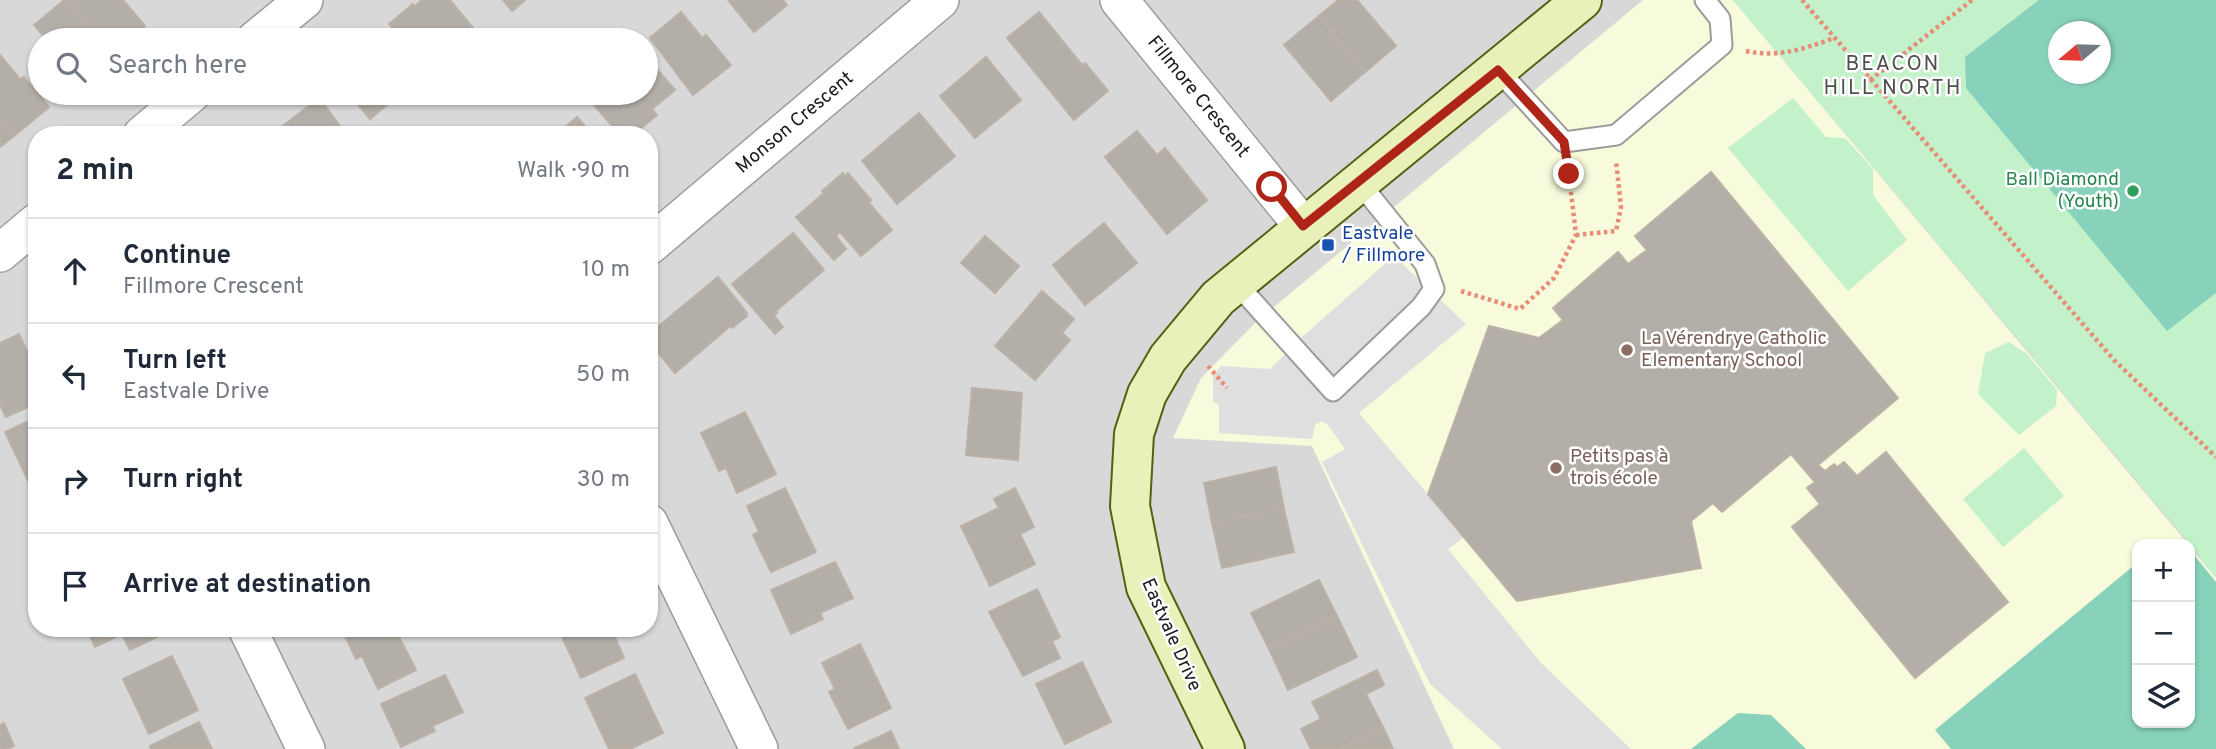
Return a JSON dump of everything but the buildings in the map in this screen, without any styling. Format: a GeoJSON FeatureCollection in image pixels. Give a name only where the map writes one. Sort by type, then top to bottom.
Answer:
{"type":"FeatureCollection","features":[{"type":"Feature","properties":{"kind":"street"},"geometry":{"type":"LineString","coordinates":[[270,28],[304,0]]}},
{"type":"Feature","properties":{"kind":"street","name":"Monson Crescent"},"geometry":{"type":"LineString","coordinates":[[658,238],[940,0]]}},
{"type":"Feature","properties":{"kind":"street","name":"Fillmore Crescent"},"geometry":{"type":"LineString","coordinates":[[1119,0],[1303,226]]}},
{"type":"Feature","properties":{"kind":"street","name":"Eastvale Drive"},"geometry":{"type":"LineString","coordinates":[[1224,749],[1146,587],[1130,506],[1133,435],[1147,394],[1168,358],[1218,298],[1582,0]]}},
{"type":"Feature","properties":{"kind":"street"},"geometry":{"type":"LineString","coordinates":[[153,126],[178,105]]}},
{"type":"Feature","properties":{"kind":"street"},"geometry":{"type":"LineString","coordinates":[[0,253],[28,230]]}},
{"type":"Feature","properties":{"kind":"street"},"geometry":{"type":"LineString","coordinates":[[658,541],[759,749]]}},
{"type":"Feature","properties":{"kind":"street"},"geometry":{"type":"LineString","coordinates":[[251,637],[306,749]]}},
{"type":"Feature","properties":{"kind":"lane"},"geometry":{"type":"LineString","coordinates":[[1498,70],[1564,142],[1616,135],[1722,45],[1720,19],[1705,0]]}},
{"type":"Feature","properties":{"kind":"lane"},"geometry":{"type":"LineString","coordinates":[[1236,283],[1333,391],[1421,307],[1433,289],[1425,264],[1358,181]]}},
{"type":"Feature","properties":{"kind":"path"},"geometry":{"type":"LineString","coordinates":[[1802,0],[2113,360],[2216,457]]}},
{"type":"Feature","properties":{"kind":"path"},"geometry":{"type":"LineString","coordinates":[[1870,80],[1972,0]]}},
{"type":"Feature","properties":{"kind":"path"},"geometry":{"type":"LineString","coordinates":[[1722,45],[1760,54],[1794,52],[1834,38]]}},
{"type":"Feature","properties":{"kind":"path"},"geometry":{"type":"LineString","coordinates":[[1576,235],[1616,231],[1621,206],[1616,176],[1616,135]]}},
{"type":"Feature","properties":{"kind":"path"},"geometry":{"type":"LineString","coordinates":[[1433,289],[1457,290],[1520,309],[1554,278],[1576,235],[1564,142]]}},
{"type":"Feature","properties":{"kind":"path"},"geometry":{"type":"LineString","coordinates":[[1206,363],[1227,388]]}},
{"type":"Feature","properties":{"kind":"shaded area"},"geometry":{"type":"Polygon","coordinates":[[[0,0],[2216,0],[2216,749],[0,749],[0,0]]]}},
{"type":"Feature","properties":{"kind":"shaded area","name":"La Vérendrye Catholic Elementary School"},"geometry":{"type":"Polygon","coordinates":[[[1643,0],[1733,0],[2184,539],[2132,539],[2132,728],[2195,728],[2195,553],[2216,578],[2216,749],[1454,749],[1312,446],[1173,438],[1201,378],[1256,322],[1643,0]]]}},
{"type":"Feature","properties":{"kind":"shaded area"},"geometry":{"type":"Polygon","coordinates":[[[1394,256],[1466,324],[1359,413],[1464,537],[1448,549],[1541,663],[1631,749],[1502,749],[1430,684],[1322,462],[1345,449],[1328,425],[1322,421],[1315,425],[1312,439],[1219,433],[1219,405],[1213,401],[1213,376],[1221,366],[1270,369],[1394,256]]]}},
{"type":"Feature","properties":{"kind":"green space"},"geometry":{"type":"Polygon","coordinates":[[[1733,0],[2216,0],[2216,578],[2195,551],[2195,539],[2186,539],[1733,0]]]}},
{"type":"Feature","properties":{"kind":"green space","name":"Ball Diamond (Youth)"},"geometry":{"type":"Polygon","coordinates":[[[2039,0],[2216,0],[2216,293],[2167,331],[1966,88],[1965,57],[2039,0]]]}},
{"type":"Feature","properties":{"kind":"green space"},"geometry":{"type":"Polygon","coordinates":[[[1793,98],[1826,137],[1845,138],[1873,169],[1873,195],[1907,240],[1848,291],[1728,148],[1793,98]]]}},
{"type":"Feature","properties":{"kind":"green space"},"geometry":{"type":"Polygon","coordinates":[[[2009,342],[2027,354],[2057,390],[2056,406],[2019,435],[1978,394],[1985,353],[2009,342]]]}},
{"type":"Feature","properties":{"kind":"green space"},"geometry":{"type":"Polygon","coordinates":[[[2024,448],[2064,496],[2003,547],[1963,499],[2024,448]]]}},
{"type":"Feature","properties":{"kind":"green space"},"geometry":{"type":"Polygon","coordinates":[[[2195,556],[2216,582],[2216,749],[1951,749],[1935,730],[2132,567],[2132,728],[2195,728],[2195,556]]]}},
{"type":"Feature","properties":{"kind":"green space"},"geometry":{"type":"Polygon","coordinates":[[[1738,713],[1771,715],[1806,749],[1691,749],[1738,713]]]}},
{"type":"Feature","properties":{"kind":"place","name":"Ball Diamond (Youth)"},"geometry":{"type":"Point","coordinates":[2133,191]}},
{"type":"Feature","properties":{"kind":"place","name":"Eastvale / Fillmore"},"geometry":{"type":"Point","coordinates":[1328,245]}},
{"type":"Feature","properties":{"kind":"place","name":"La Vérendrye Catholic Elementary School"},"geometry":{"type":"Point","coordinates":[1627,350]}},
{"type":"Feature","properties":{"kind":"place","name":"Petits pas à trois école"},"geometry":{"type":"Point","coordinates":[1556,468]}},
{"type":"Feature","properties":{"kind":"district","name":"BEACON HILL NORTH"},"geometry":{"type":"Point","coordinates":[1893,76]}},
{"type":"Feature","properties":{"kind":"route"},"geometry":{"type":"LineString","coordinates":[[1272,187],[1303,226],[1498,70],[1564,142],[1569,174]]}}]}
